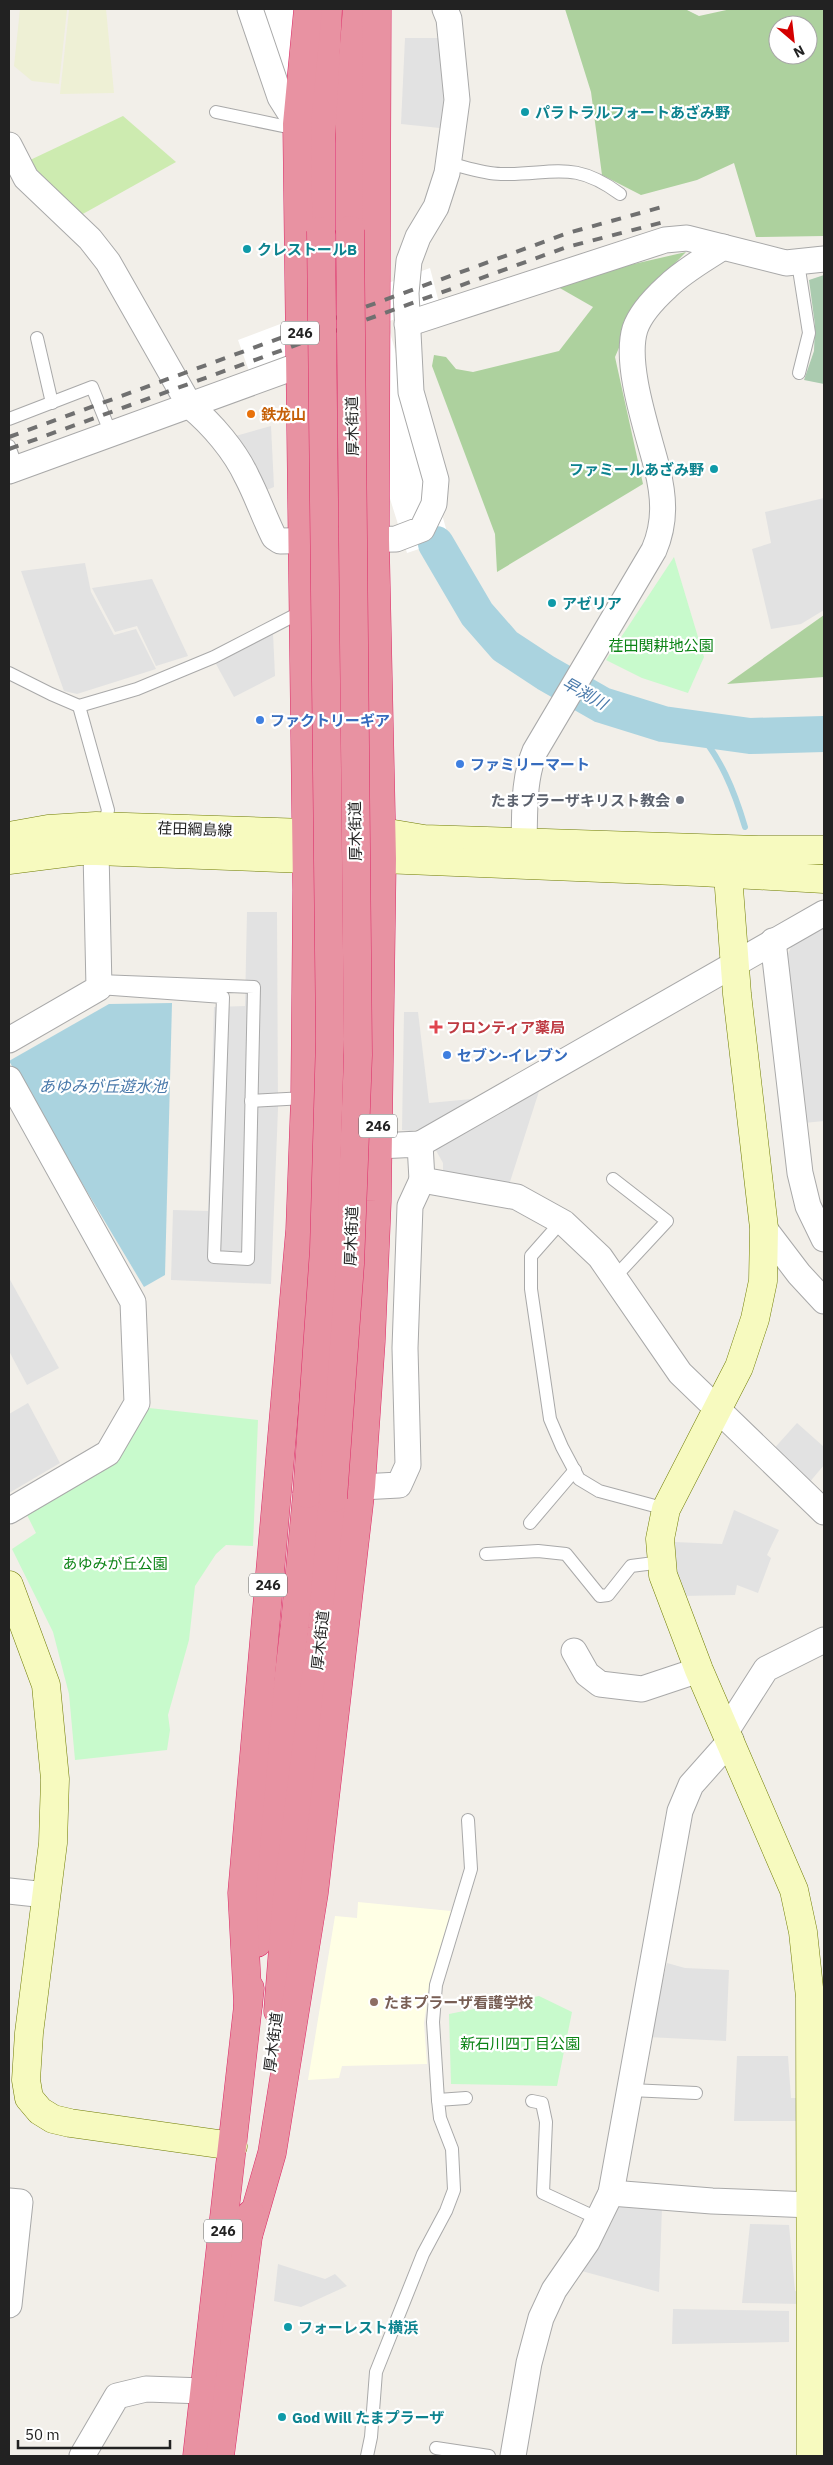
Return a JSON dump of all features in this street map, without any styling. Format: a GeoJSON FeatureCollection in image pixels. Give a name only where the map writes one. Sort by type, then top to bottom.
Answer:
{"type":"FeatureCollection","features":[{"type":"Feature","properties":{"kind":"highway","name":"246"},"geometry":{"type":"LineString","coordinates":[[248,2005],[242,1893],[300,1230],[305,1098],[306,846],[297,127],[308,9]]}},
{"type":"Feature","properties":{"kind":"highway","name":"厚木街道"},"geometry":{"type":"LineString","coordinates":[[197,2456],[248,2005],[264,1895],[295,1624],[307,1494],[324,1250],[330,1029],[321,143],[328,9]]}},
{"type":"Feature","properties":{"kind":"highway","name":"厚木街道"},"geometry":{"type":"LineString","coordinates":[[220,2456],[277,2016],[287,1897],[322,1629],[350,1264],[358,1045],[350,138],[350,91],[357,9]]}},
{"type":"Feature","properties":{"kind":"highway","name":"246"},"geometry":{"type":"LineString","coordinates":[[249,2233],[272,2153],[314,1893],[361,1488],[371,1341],[378,1146],[382,859],[375,540],[377,9]]}},
{"type":"Feature","properties":{"kind":"street"},"geometry":{"type":"LineString","coordinates":[[250,9],[280,96],[297,127]]}},
{"type":"Feature","properties":{"kind":"street"},"geometry":{"type":"LineString","coordinates":[[9,145],[26,178],[90,239],[108,262],[190,406],[203,417],[219,436],[247,476],[274,537],[280,541],[396,539],[422,529],[434,504],[436,480],[411,392],[406,324],[409,261],[418,237],[436,207],[448,163],[457,100],[449,19],[445,9]]}},
{"type":"Feature","properties":{"kind":"street"},"geometry":{"type":"LineString","coordinates":[[406,324],[665,240],[687,238],[768,261],[798,263],[824,259]]}},
{"type":"Feature","properties":{"kind":"street"},"geometry":{"type":"LineString","coordinates":[[524,842],[529,767],[535,751],[654,550],[662,526],[663,506],[660,482],[632,359],[635,329],[649,306],[668,285],[723,247]]}},
{"type":"Feature","properties":{"kind":"street"},"geometry":{"type":"LineString","coordinates":[[11,462],[111,434],[300,365]]}},
{"type":"Feature","properties":{"kind":"street","name":"荏田綱島線"},"geometry":{"type":"LineString","coordinates":[[9,836],[48,829],[100,839],[306,846],[382,859],[727,861]]}},
{"type":"Feature","properties":{"kind":"street","name":"荏田綱島線"},"geometry":{"type":"LineString","coordinates":[[306,846],[382,832],[424,839],[524,842],[727,861]]}},
{"type":"Feature","properties":{"kind":"street"},"geometry":{"type":"LineString","coordinates":[[9,1040],[99,984],[100,839]]}},
{"type":"Feature","properties":{"kind":"street","name":"荏田綱島線"},"geometry":{"type":"LineString","coordinates":[[9,860],[80,851],[100,839]]}},
{"type":"Feature","properties":{"kind":"street"},"geometry":{"type":"LineString","coordinates":[[727,861],[824,850]]}},
{"type":"Feature","properties":{"kind":"street"},"geometry":{"type":"LineString","coordinates":[[727,861],[824,879]]}},
{"type":"Feature","properties":{"kind":"street"},"geometry":{"type":"LineString","coordinates":[[727,861],[735,964],[764,1228],[763,1282],[756,1319],[739,1367],[666,1508],[660,1539],[662,1575],[700,1670],[794,1890],[803,1932],[817,2089],[815,2196],[818,2295],[815,2448]]}},
{"type":"Feature","properties":{"kind":"street"},"geometry":{"type":"LineString","coordinates":[[378,1146],[420,1144],[824,913]]}},
{"type":"Feature","properties":{"kind":"street"},"geometry":{"type":"LineString","coordinates":[[773,941],[800,1173],[808,1206],[824,1239]]}},
{"type":"Feature","properties":{"kind":"street"},"geometry":{"type":"LineString","coordinates":[[9,1079],[133,1302],[137,1403],[108,1453],[9,1511]]}},
{"type":"Feature","properties":{"kind":"street"},"geometry":{"type":"LineString","coordinates":[[361,1488],[399,1485],[408,1465],[405,1348],[410,1206],[422,1180],[420,1144]]}},
{"type":"Feature","properties":{"kind":"street"},"geometry":{"type":"LineString","coordinates":[[422,1180],[517,1197],[561,1222],[600,1257],[680,1373],[824,1512]]}},
{"type":"Feature","properties":{"kind":"street"},"geometry":{"type":"LineString","coordinates":[[764,1228],[799,1274],[824,1301]]}},
{"type":"Feature","properties":{"kind":"street"},"geometry":{"type":"LineString","coordinates":[[9,1585],[46,1685],[55,1779],[53,1843],[29,2033],[26,2080],[29,2098],[40,2111],[53,2119],[233,2146]]}},
{"type":"Feature","properties":{"kind":"street"},"geometry":{"type":"LineString","coordinates":[[513,2456],[528,2363],[541,2318],[554,2290],[587,2242],[600,2219],[611,2193],[680,1811],[691,1785],[729,1735],[766,1669],[824,1640]]}},
{"type":"Feature","properties":{"kind":"street"},"geometry":{"type":"LineString","coordinates":[[574,1652],[587,1674],[600,1684],[642,1689],[700,1670]]}},
{"type":"Feature","properties":{"kind":"street"},"geometry":{"type":"LineString","coordinates":[[9,1891],[46,1895]]}},
{"type":"Feature","properties":{"kind":"street"},"geometry":{"type":"LineString","coordinates":[[611,2193],[712,2201],[815,2196]]}},
{"type":"Feature","properties":{"kind":"street"},"geometry":{"type":"LineString","coordinates":[[9,2201],[20,2202],[9,2305]]}},
{"type":"Feature","properties":{"kind":"street"},"geometry":{"type":"LineString","coordinates":[[82,2456],[117,2396],[146,2389],[204,2391]]}},
{"type":"Feature","properties":{"kind":"lane"},"geometry":{"type":"LineString","coordinates":[[216,112],[297,127]]}},
{"type":"Feature","properties":{"kind":"lane"},"geometry":{"type":"LineString","coordinates":[[448,163],[500,175],[557,171],[581,173],[601,180],[620,194]]}},
{"type":"Feature","properties":{"kind":"lane"},"geometry":{"type":"LineString","coordinates":[[798,263],[809,334],[799,373]]}},
{"type":"Feature","properties":{"kind":"lane"},"geometry":{"type":"LineString","coordinates":[[38,338],[52,402]]}},
{"type":"Feature","properties":{"kind":"lane"},"geometry":{"type":"LineString","coordinates":[[9,419],[92,387],[111,434]]}},
{"type":"Feature","properties":{"kind":"lane"},"geometry":{"type":"LineString","coordinates":[[9,673],[50,694],[79,706],[136,689],[214,657],[303,612]]}},
{"type":"Feature","properties":{"kind":"lane"},"geometry":{"type":"LineString","coordinates":[[79,706],[108,810],[100,839]]}},
{"type":"Feature","properties":{"kind":"lane"},"geometry":{"type":"LineString","coordinates":[[99,984],[254,987],[248,1259],[214,1257],[223,997],[99,984]]}},
{"type":"Feature","properties":{"kind":"lane"},"geometry":{"type":"LineString","coordinates":[[251,1101],[305,1098]]}},
{"type":"Feature","properties":{"kind":"lane"},"geometry":{"type":"LineString","coordinates":[[613,1179],[668,1221],[614,1278]]}},
{"type":"Feature","properties":{"kind":"lane"},"geometry":{"type":"LineString","coordinates":[[561,1222],[531,1256],[532,1289],[550,1419],[579,1479],[599,1491],[666,1508]]}},
{"type":"Feature","properties":{"kind":"lane"},"geometry":{"type":"LineString","coordinates":[[530,1523],[574,1470]]}},
{"type":"Feature","properties":{"kind":"lane"},"geometry":{"type":"LineString","coordinates":[[486,1554],[538,1551],[566,1554],[600,1596],[608,1595],[631,1566],[662,1562]]}},
{"type":"Feature","properties":{"kind":"lane"},"geometry":{"type":"LineString","coordinates":[[367,2456],[371,2437],[376,2372],[423,2254],[446,2211],[454,2190],[452,2149],[440,2118],[433,2022],[436,1985],[471,1869],[468,1820]]}},
{"type":"Feature","properties":{"kind":"lane"},"geometry":{"type":"LineString","coordinates":[[630,2090],[696,2093]]}},
{"type":"Feature","properties":{"kind":"lane"},"geometry":{"type":"LineString","coordinates":[[438,2100],[466,2098]]}},
{"type":"Feature","properties":{"kind":"lane"},"geometry":{"type":"LineString","coordinates":[[532,2101],[542,2103],[546,2122],[543,2193],[600,2219]]}},
{"type":"Feature","properties":{"kind":"lane"},"geometry":{"type":"LineString","coordinates":[[436,2448],[489,2456]]}},
{"type":"Feature","properties":{"kind":"shaded area"},"geometry":{"type":"Polygon","coordinates":[[[20,9],[67,10],[59,84],[32,81],[14,66],[20,9]]]}},
{"type":"Feature","properties":{"kind":"shaded area"},"geometry":{"type":"Polygon","coordinates":[[[106,9],[114,93],[60,94],[69,10],[106,9]]]}},
{"type":"Feature","properties":{"kind":"shaded area"},"geometry":{"type":"Polygon","coordinates":[[[405,38],[441,38],[446,86],[440,128],[401,124],[405,38]]]}},
{"type":"Feature","properties":{"kind":"shaded area"},"geometry":{"type":"Polygon","coordinates":[[[824,275],[824,384],[804,380],[814,351],[815,325],[809,280],[824,275]]]}},
{"type":"Feature","properties":{"kind":"shaded area"},"geometry":{"type":"Polygon","coordinates":[[[271,426],[274,487],[264,491],[232,437],[271,426]]]}},
{"type":"Feature","properties":{"kind":"shaded area"},"geometry":{"type":"Polygon","coordinates":[[[824,498],[824,610],[801,624],[771,629],[752,549],[771,543],[765,512],[824,498]]]}},
{"type":"Feature","properties":{"kind":"shaded area"},"geometry":{"type":"Polygon","coordinates":[[[85,563],[91,592],[114,635],[136,629],[156,669],[77,694],[64,691],[21,571],[85,563]]]}},
{"type":"Feature","properties":{"kind":"shaded area"},"geometry":{"type":"Polygon","coordinates":[[[152,579],[188,656],[156,666],[137,626],[115,632],[92,588],[152,579]]]}},
{"type":"Feature","properties":{"kind":"shaded area"},"geometry":{"type":"Polygon","coordinates":[[[273,633],[275,676],[234,697],[216,664],[273,633]]]}},
{"type":"Feature","properties":{"kind":"shaded area"},"geometry":{"type":"Polygon","coordinates":[[[247,912],[277,912],[278,1109],[271,1284],[171,1280],[173,1210],[208,1211],[214,1007],[245,1006],[247,912]]]}},
{"type":"Feature","properties":{"kind":"shaded area"},"geometry":{"type":"Polygon","coordinates":[[[824,925],[824,1121],[804,1123],[787,956],[794,941],[824,925]]]}},
{"type":"Feature","properties":{"kind":"shaded area"},"geometry":{"type":"Polygon","coordinates":[[[404,1012],[418,1012],[429,1103],[472,1099],[425,1128],[411,1131],[402,1130],[404,1012]]]}},
{"type":"Feature","properties":{"kind":"shaded area"},"geometry":{"type":"Polygon","coordinates":[[[542,1082],[508,1188],[443,1177],[443,1163],[433,1145],[542,1082]]]}},
{"type":"Feature","properties":{"kind":"shaded area"},"geometry":{"type":"Polygon","coordinates":[[[9,1278],[59,1368],[27,1385],[9,1351],[9,1278]]]}},
{"type":"Feature","properties":{"kind":"shaded area"},"geometry":{"type":"Polygon","coordinates":[[[28,1403],[60,1463],[9,1493],[9,1414],[28,1403]]]}},
{"type":"Feature","properties":{"kind":"shaded area"},"geometry":{"type":"Polygon","coordinates":[[[797,1423],[824,1447],[824,1465],[808,1484],[771,1452],[797,1423]]]}},
{"type":"Feature","properties":{"kind":"shaded area"},"geometry":{"type":"Polygon","coordinates":[[[734,1510],[779,1530],[767,1555],[771,1558],[758,1593],[737,1585],[735,1595],[681,1596],[673,1572],[674,1542],[722,1544],[734,1510]]]}},
{"type":"Feature","properties":{"kind":"shaded area","name":"たまプラーザ看護学校"},"geometry":{"type":"Polygon","coordinates":[[[358,1902],[451,1911],[430,1981],[424,2023],[427,2064],[342,2066],[339,2078],[308,2080],[335,1916],[357,1918],[358,1902]]]}},
{"type":"Feature","properties":{"kind":"shaded area"},"geometry":{"type":"Polygon","coordinates":[[[667,1963],[685,1968],[729,1970],[726,2041],[648,2037],[667,1963]]]}},
{"type":"Feature","properties":{"kind":"shaded area"},"geometry":{"type":"Polygon","coordinates":[[[737,2056],[788,2056],[791,2098],[800,2098],[800,2121],[734,2121],[737,2056]]]}},
{"type":"Feature","properties":{"kind":"shaded area"},"geometry":{"type":"Polygon","coordinates":[[[628,2203],[662,2207],[659,2292],[578,2270],[611,2224],[617,2208],[628,2203]]]}},
{"type":"Feature","properties":{"kind":"shaded area"},"geometry":{"type":"Polygon","coordinates":[[[750,2224],[789,2225],[795,2291],[801,2292],[801,2304],[742,2303],[750,2224]]]}},
{"type":"Feature","properties":{"kind":"shaded area"},"geometry":{"type":"Polygon","coordinates":[[[278,2264],[325,2279],[335,2274],[347,2286],[301,2307],[274,2301],[278,2264]]]}},
{"type":"Feature","properties":{"kind":"shaded area"},"geometry":{"type":"Polygon","coordinates":[[[673,2309],[789,2311],[789,2342],[672,2344],[673,2309]]]}},
{"type":"Feature","properties":{"kind":"green space"},"geometry":{"type":"Polygon","coordinates":[[[565,9],[685,9],[699,16],[731,9],[824,9],[824,236],[756,237],[734,163],[697,180],[641,195],[602,175],[591,92],[565,9]]]}},
{"type":"Feature","properties":{"kind":"green space"},"geometry":{"type":"Polygon","coordinates":[[[123,116],[176,162],[81,215],[28,161],[123,116]]]}},
{"type":"Feature","properties":{"kind":"green space"},"geometry":{"type":"Polygon","coordinates":[[[686,252],[640,299],[615,357],[643,484],[497,572],[495,534],[432,366],[434,355],[446,357],[456,369],[473,372],[559,351],[593,307],[551,283],[686,252]]]}},
{"type":"Feature","properties":{"kind":"green space","name":"荏田関耕地公園"},"geometry":{"type":"Polygon","coordinates":[[[674,557],[704,657],[688,693],[642,678],[606,660],[674,557]]]}},
{"type":"Feature","properties":{"kind":"green space"},"geometry":{"type":"Polygon","coordinates":[[[824,615],[824,677],[727,684],[824,615]]]}},
{"type":"Feature","properties":{"kind":"green space","name":"あゆみが丘公園"},"geometry":{"type":"Polygon","coordinates":[[[149,1408],[258,1420],[253,1546],[226,1545],[216,1554],[195,1586],[189,1640],[168,1715],[170,1730],[167,1750],[75,1760],[69,1694],[53,1632],[12,1549],[36,1533],[26,1513],[118,1460],[149,1408]]]}},
{"type":"Feature","properties":{"kind":"green space","name":"新石川四丁目公園"},"geometry":{"type":"Polygon","coordinates":[[[539,1996],[572,2012],[557,2086],[451,2084],[449,2014],[539,1996]]]}},
{"type":"Feature","properties":{"kind":"water","name":"あゆみが丘遊水池"},"geometry":{"type":"Polygon","coordinates":[[[172,1003],[165,1275],[144,1287],[9,1061],[109,1004],[172,1003]]]}},
{"type":"Feature","properties":{"kind":"pier"},"geometry":{"type":"Polygon","coordinates":[[[251,9],[299,9],[377,287],[430,268],[439,303],[387,322],[449,539],[407,553],[376,454],[343,337],[249,371],[238,340],[333,304],[251,9]]]}},
{"type":"Feature","properties":{"kind":"waterway","name":"早渕川"},"geometry":{"type":"LineString","coordinates":[[436,544],[477,614],[505,646],[546,673],[602,705],[663,724],[750,736],[824,734]]}},
{"type":"Feature","properties":{"kind":"waterway"},"geometry":{"type":"LineString","coordinates":[[695,728],[712,751],[726,775],[745,827]]}},
{"type":"Feature","properties":{"kind":"railway"},"geometry":{"type":"LineString","coordinates":[[9,437],[568,233],[662,207]]}},
{"type":"Feature","properties":{"kind":"railway"},"geometry":{"type":"LineString","coordinates":[[9,449],[567,247],[668,221]]}},
{"type":"Feature","properties":{"kind":"place","name":"パラトラルフォートあざみ野"},"geometry":{"type":"Point","coordinates":[525,112]}},
{"type":"Feature","properties":{"kind":"place","name":"クレストールB"},"geometry":{"type":"Point","coordinates":[247,249]}},
{"type":"Feature","properties":{"kind":"place","name":"鉄龙山"},"geometry":{"type":"Point","coordinates":[251,414]}},
{"type":"Feature","properties":{"kind":"place","name":"ファミールあざみ野"},"geometry":{"type":"Point","coordinates":[714,469]}},
{"type":"Feature","properties":{"kind":"place","name":"アゼリア"},"geometry":{"type":"Point","coordinates":[552,603]}},
{"type":"Feature","properties":{"kind":"place","name":"ファクトリーギア"},"geometry":{"type":"Point","coordinates":[260,720]}},
{"type":"Feature","properties":{"kind":"place","name":"ファミリーマート"},"geometry":{"type":"Point","coordinates":[460,764]}},
{"type":"Feature","properties":{"kind":"place","name":"たまプラーザキリスト教会"},"geometry":{"type":"Point","coordinates":[680,800]}},
{"type":"Feature","properties":{"kind":"place","name":"フロンティア薬局"},"geometry":{"type":"Point","coordinates":[436,1027]}},
{"type":"Feature","properties":{"kind":"place","name":"セブン-イレブン"},"geometry":{"type":"Point","coordinates":[447,1055]}},
{"type":"Feature","properties":{"kind":"place","name":"たまプラーザ看護学校"},"geometry":{"type":"Point","coordinates":[374,2002]}},
{"type":"Feature","properties":{"kind":"place","name":"フォーレスト横浜"},"geometry":{"type":"Point","coordinates":[288,2327]}},
{"type":"Feature","properties":{"kind":"place","name":"God Will たまプラーザ"},"geometry":{"type":"Point","coordinates":[282,2417]}}]}
